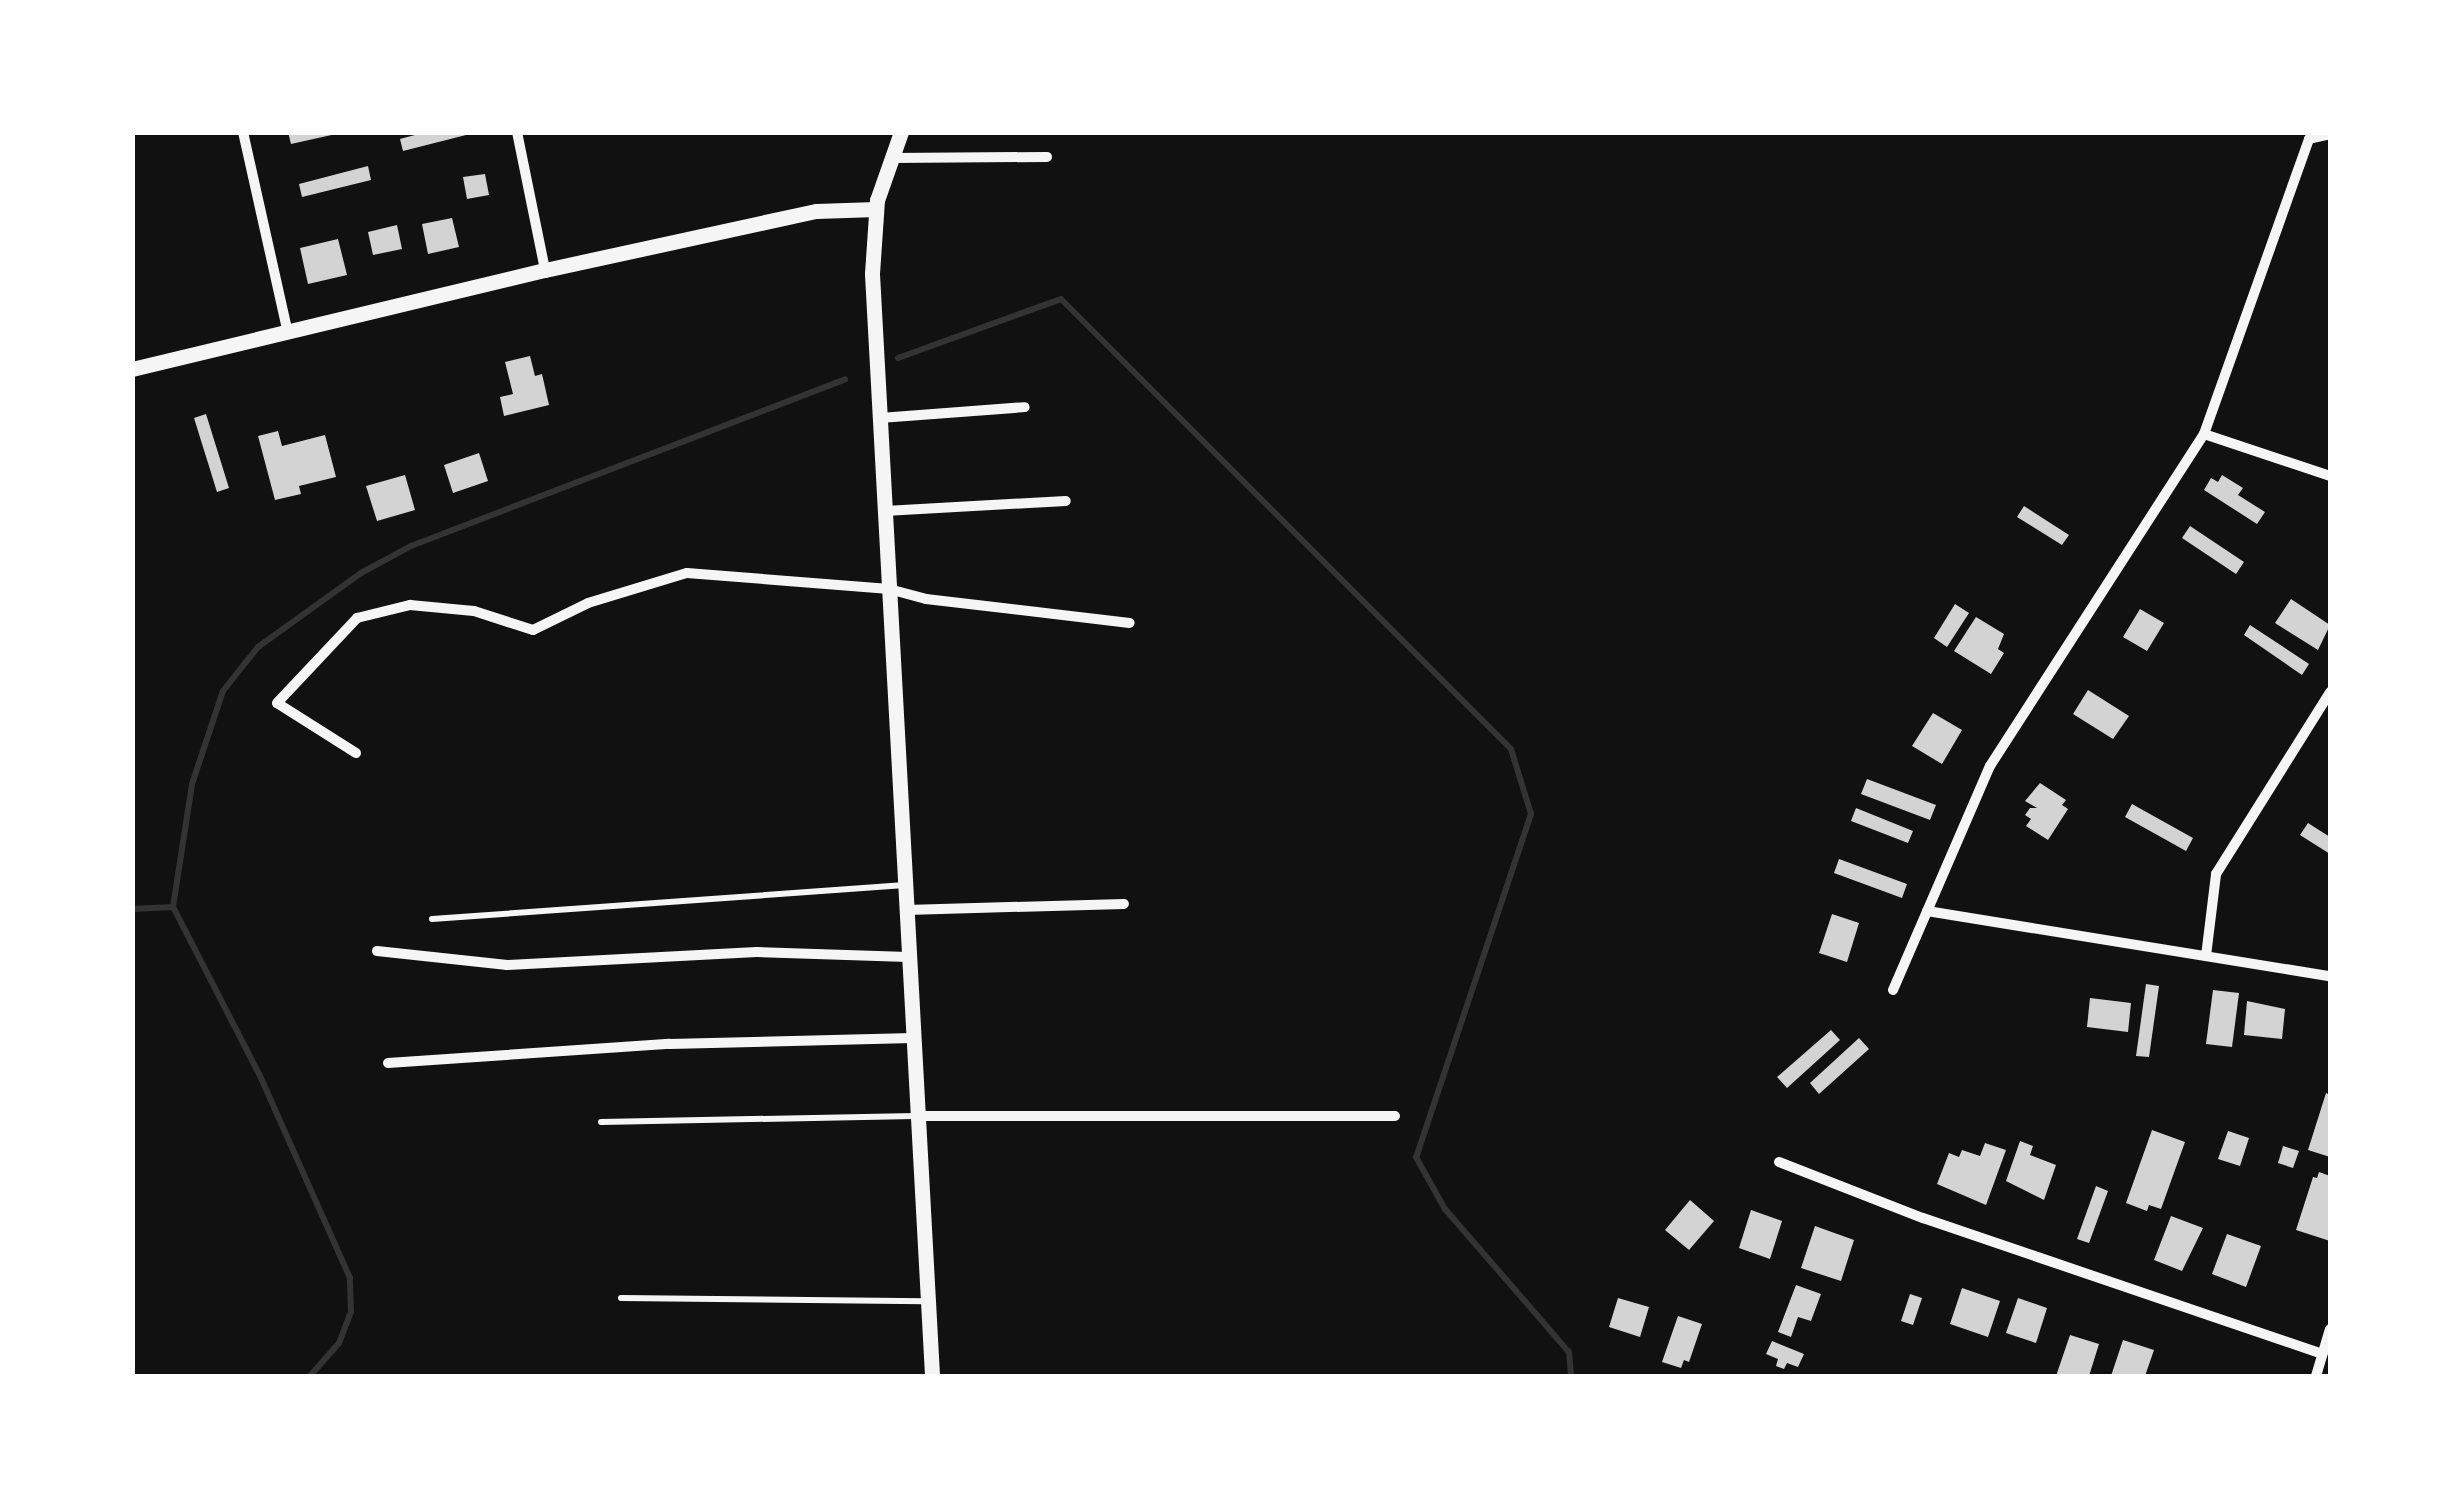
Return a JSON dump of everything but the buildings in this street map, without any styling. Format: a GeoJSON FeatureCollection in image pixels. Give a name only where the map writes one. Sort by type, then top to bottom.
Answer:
{"type":"FeatureCollection","features":[{"type":"Feature","properties":{"kind":"street"},"geometry":{"type":"LineString","coordinates":[[242,132],[288,333]]}},
{"type":"Feature","properties":{"kind":"street"},"geometry":{"type":"LineString","coordinates":[[517,132],[545,270]]}},
{"type":"Feature","properties":{"kind":"street"},"geometry":{"type":"LineString","coordinates":[[901,132],[876,209],[872,274],[932,1376]]}},
{"type":"Feature","properties":{"kind":"street"},"geometry":{"type":"LineString","coordinates":[[1893,990],[1990,766],[2204,434],[2310,139],[2330,134]]}},
{"type":"Feature","properties":{"kind":"street"},"geometry":{"type":"LineString","coordinates":[[891,158],[1047,157]]}},
{"type":"Feature","properties":{"kind":"street"},"geometry":{"type":"LineString","coordinates":[[132,369],[816,210],[876,209]]}},
{"type":"Feature","properties":{"kind":"street"},"geometry":{"type":"LineString","coordinates":[[880,418],[1026,407]]}},
{"type":"Feature","properties":{"kind":"street"},"geometry":{"type":"LineString","coordinates":[[2204,434],[2330,476]]}},
{"type":"Feature","properties":{"kind":"street"},"geometry":{"type":"LineString","coordinates":[[885,511],[1066,501]]}},
{"type":"Feature","properties":{"kind":"street"},"geometry":{"type":"LineString","coordinates":[[356,752],[276,703],[357,618],[410,605],[474,612],[533,630],[588,603],[688,573],[889,589],[926,599],[1130,624]]}},
{"type":"Feature","properties":{"kind":"street"},"geometry":{"type":"LineString","coordinates":[[2206,956],[2216,874],[2330,692]]}},
{"type":"Feature","properties":{"kind":"street"},"geometry":{"type":"LineString","coordinates":[[906,910],[1124,904]]}},
{"type":"Feature","properties":{"kind":"street"},"geometry":{"type":"LineString","coordinates":[[1927,912],[2330,976]]}},
{"type":"Feature","properties":{"kind":"street"},"geometry":{"type":"LineString","coordinates":[[377,951],[507,965],[757,952],[908,957]]}},
{"type":"Feature","properties":{"kind":"street"},"geometry":{"type":"LineString","coordinates":[[388,1063],[669,1044],[912,1038]]}},
{"type":"Feature","properties":{"kind":"street"},"geometry":{"type":"LineString","coordinates":[[917,1116],[1395,1116]]}},
{"type":"Feature","properties":{"kind":"street"},"geometry":{"type":"LineString","coordinates":[[1780,1162],[1922,1218],[2322,1354]]}},
{"type":"Feature","properties":{"kind":"street"},"geometry":{"type":"LineString","coordinates":[[2316,1376],[2330,1329]]}},
{"type":"Feature","properties":{"kind":"lane"},"geometry":{"type":"LineString","coordinates":[[432,919],[905,886]]}},
{"type":"Feature","properties":{"kind":"lane"},"geometry":{"type":"LineString","coordinates":[[601,1122],[917,1116]]}},
{"type":"Feature","properties":{"kind":"lane"},"geometry":{"type":"LineString","coordinates":[[621,1298],[927,1301]]}},
{"type":"Feature","properties":{"kind":"waterway"},"geometry":{"type":"LineString","coordinates":[[898,358],[1061,299],[1511,749],[1531,814],[1416,1157],[1445,1209],[1569,1352],[1571,1376]]}},
{"type":"Feature","properties":{"kind":"waterway"},"geometry":{"type":"LineString","coordinates":[[310,1376],[339,1343],[351,1312],[350,1278],[259,1074],[173,907],[192,784],[223,691],[258,647],[361,573],[411,546],[845,379]]}},
{"type":"Feature","properties":{"kind":"waterway"},"geometry":{"type":"LineString","coordinates":[[132,909],[173,907]]}}]}
